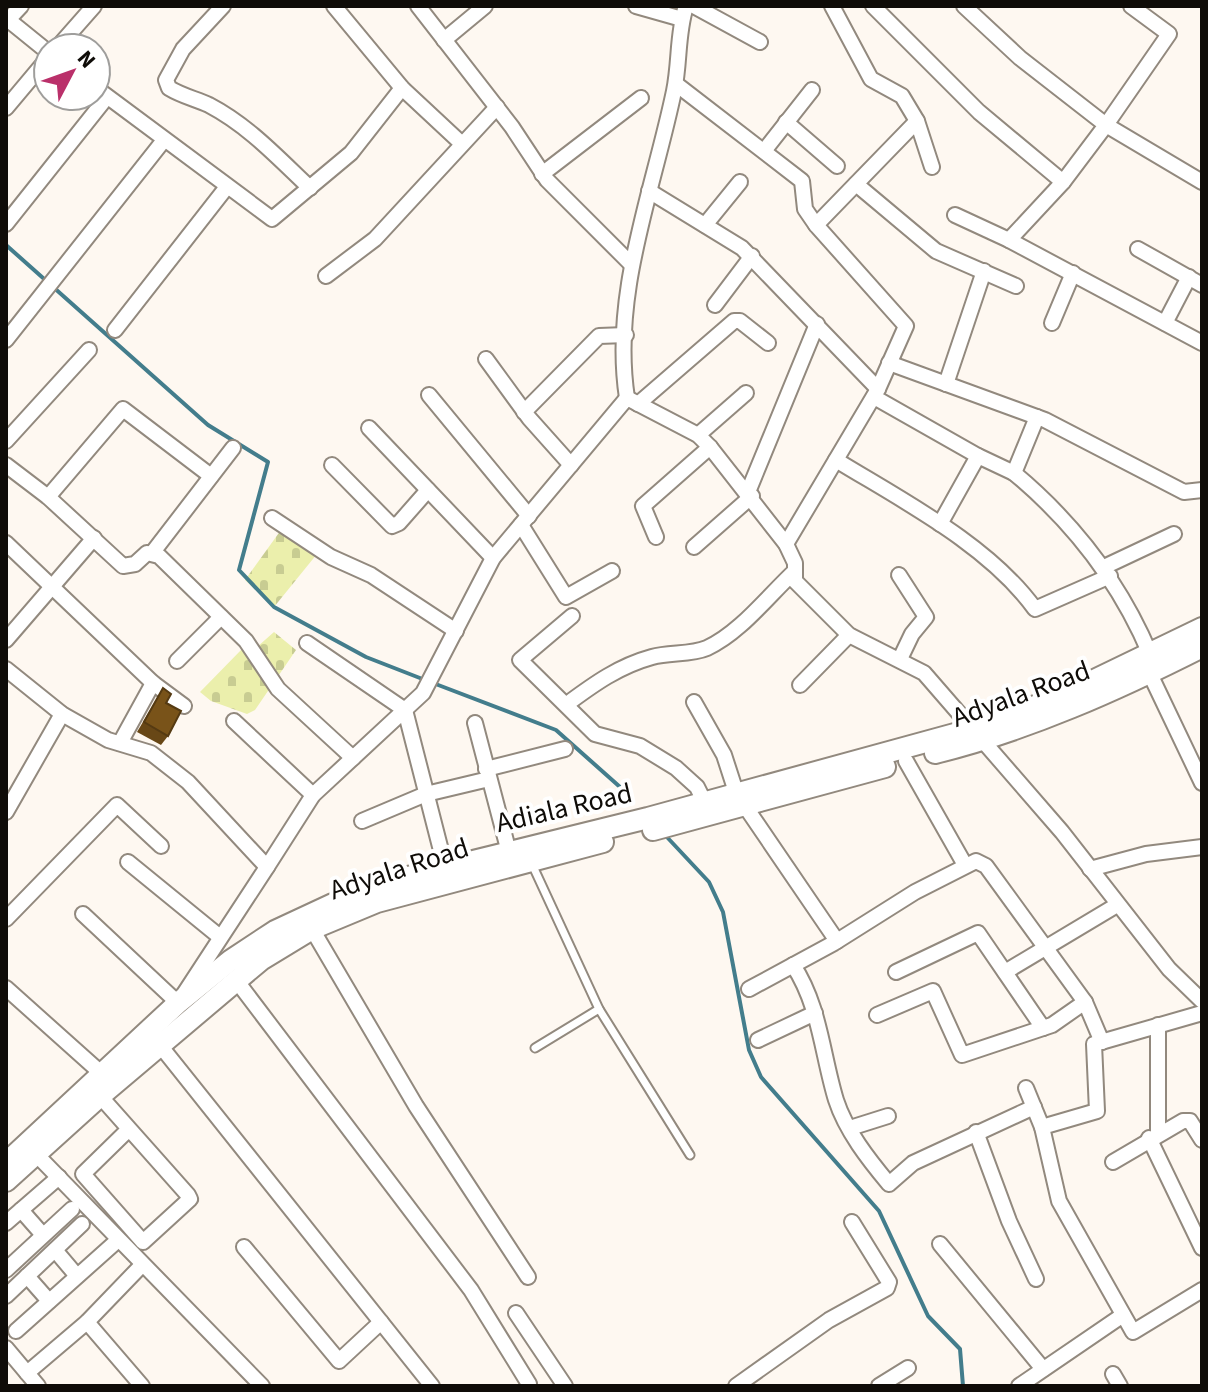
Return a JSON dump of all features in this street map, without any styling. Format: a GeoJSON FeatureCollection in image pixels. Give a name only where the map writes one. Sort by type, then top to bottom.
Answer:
{"type":"FeatureCollection","features":[{"type":"Feature","properties":{"kind":"main road","name":"Adiala Road"},"geometry":{"type":"LineString","coordinates":[[17,1152],[101,1073],[155,1039],[178,1003],[231,960],[275,931],[392,881],[447,874],[516,858],[704,801],[741,799],[979,735],[1057,698],[1150,664],[1202,628]]}},
{"type":"Feature","properties":{"kind":"main road"},"geometry":{"type":"LineString","coordinates":[[1150,664],[1202,647]]}},
{"type":"Feature","properties":{"kind":"main road","name":"Adyala Road"},"geometry":{"type":"LineString","coordinates":[[516,858],[741,799],[906,761],[979,735]]}},
{"type":"Feature","properties":{"kind":"main road","name":"Adyala Road"},"geometry":{"type":"LineString","coordinates":[[6,1181],[17,1152],[100,1096],[155,1039],[261,960],[312,929],[447,874]]}},
{"type":"Feature","properties":{"kind":"street"},"geometry":{"type":"LineString","coordinates":[[21,6],[7,20],[32,41]]}},
{"type":"Feature","properties":{"kind":"street"},"geometry":{"type":"LineString","coordinates":[[71,32],[94,6]]}},
{"type":"Feature","properties":{"kind":"street"},"geometry":{"type":"LineString","coordinates":[[223,6],[183,49],[166,80],[169,88],[230,118],[271,148],[310,188]]}},
{"type":"Feature","properties":{"kind":"street"},"geometry":{"type":"LineString","coordinates":[[334,6],[402,88],[461,143]]}},
{"type":"Feature","properties":{"kind":"street"},"geometry":{"type":"LineString","coordinates":[[418,6],[497,107],[542,174],[631,264]]}},
{"type":"Feature","properties":{"kind":"street"},"geometry":{"type":"LineString","coordinates":[[444,40],[485,6]]}},
{"type":"Feature","properties":{"kind":"street"},"geometry":{"type":"LineString","coordinates":[[636,6],[684,12],[676,84],[631,264],[623,373],[633,401],[698,435],[710,447],[750,494],[786,544],[795,581],[849,635],[924,673],[1090,869],[1169,969],[1202,1001]]}},
{"type":"Feature","properties":{"kind":"street"},"geometry":{"type":"LineString","coordinates":[[694,6],[760,42]]}},
{"type":"Feature","properties":{"kind":"street"},"geometry":{"type":"LineString","coordinates":[[832,6],[871,79],[902,96],[917,121],[932,167]]}},
{"type":"Feature","properties":{"kind":"street"},"geometry":{"type":"LineString","coordinates":[[873,6],[979,112],[1063,182]]}},
{"type":"Feature","properties":{"kind":"street"},"geometry":{"type":"LineString","coordinates":[[964,6],[1020,58],[1106,125],[1202,182]]}},
{"type":"Feature","properties":{"kind":"street"},"geometry":{"type":"LineString","coordinates":[[1009,240],[1063,182],[1169,34],[1131,6]]}},
{"type":"Feature","properties":{"kind":"street"},"geometry":{"type":"LineString","coordinates":[[6,108],[32,75]]}},
{"type":"Feature","properties":{"kind":"street"},"geometry":{"type":"LineString","coordinates":[[676,84],[802,181],[805,209],[816,225],[906,326],[876,393],[786,544]]}},
{"type":"Feature","properties":{"kind":"street"},"geometry":{"type":"LineString","coordinates":[[112,101],[226,188],[272,219],[351,153],[402,88]]}},
{"type":"Feature","properties":{"kind":"street"},"geometry":{"type":"LineString","coordinates":[[764,151],[812,90]]}},
{"type":"Feature","properties":{"kind":"street"},"geometry":{"type":"LineString","coordinates":[[542,174],[641,98]]}},
{"type":"Feature","properties":{"kind":"street"},"geometry":{"type":"LineString","coordinates":[[326,276],[375,239],[497,107]]}},
{"type":"Feature","properties":{"kind":"street"},"geometry":{"type":"LineString","coordinates":[[6,224],[88,112]]}},
{"type":"Feature","properties":{"kind":"street"},"geometry":{"type":"LineString","coordinates":[[816,225],[917,121]]}},
{"type":"Feature","properties":{"kind":"street"},"geometry":{"type":"LineString","coordinates":[[786,122],[837,166]]}},
{"type":"Feature","properties":{"kind":"street"},"geometry":{"type":"LineString","coordinates":[[6,340],[164,140]]}},
{"type":"Feature","properties":{"kind":"street"},"geometry":{"type":"LineString","coordinates":[[705,225],[740,182]]}},
{"type":"Feature","properties":{"kind":"street"},"geometry":{"type":"LineString","coordinates":[[856,184],[936,251],[1016,286]]}},
{"type":"Feature","properties":{"kind":"street"},"geometry":{"type":"LineString","coordinates":[[115,330],[226,188]]}},
{"type":"Feature","properties":{"kind":"street"},"geometry":{"type":"LineString","coordinates":[[649,191],[752,256],[817,324],[876,393],[978,456],[1014,473],[1042,496],[1107,571],[1134,615],[1150,664],[1202,783]]}},
{"type":"Feature","properties":{"kind":"street"},"geometry":{"type":"LineString","coordinates":[[955,215],[1073,273],[1202,343]]}},
{"type":"Feature","properties":{"kind":"street"},"geometry":{"type":"LineString","coordinates":[[1138,249],[1195,281],[1165,323]]}},
{"type":"Feature","properties":{"kind":"street"},"geometry":{"type":"LineString","coordinates":[[715,305],[752,256]]}},
{"type":"Feature","properties":{"kind":"street"},"geometry":{"type":"LineString","coordinates":[[946,384],[984,271]]}},
{"type":"Feature","properties":{"kind":"street"},"geometry":{"type":"LineString","coordinates":[[1052,323],[1073,273]]}},
{"type":"Feature","properties":{"kind":"street"},"geometry":{"type":"LineString","coordinates":[[83,914],[178,1003],[313,795],[427,687],[493,558],[571,465],[633,401],[734,321],[740,321],[768,343]]}},
{"type":"Feature","properties":{"kind":"street"},"geometry":{"type":"LineString","coordinates":[[694,547],[750,494],[817,324]]}},
{"type":"Feature","properties":{"kind":"street"},"geometry":{"type":"LineString","coordinates":[[524,412],[599,336],[626,335]]}},
{"type":"Feature","properties":{"kind":"street"},"geometry":{"type":"LineString","coordinates":[[6,441],[89,350]]}},
{"type":"Feature","properties":{"kind":"street"},"geometry":{"type":"LineString","coordinates":[[486,359],[524,412],[571,465]]}},
{"type":"Feature","properties":{"kind":"street"},"geometry":{"type":"LineString","coordinates":[[889,363],[1037,417],[1184,492],[1202,490]]}},
{"type":"Feature","properties":{"kind":"street"},"geometry":{"type":"LineString","coordinates":[[698,435],[746,393]]}},
{"type":"Feature","properties":{"kind":"street"},"geometry":{"type":"LineString","coordinates":[[429,395],[525,520],[566,597],[612,571]]}},
{"type":"Feature","properties":{"kind":"street"},"geometry":{"type":"LineString","coordinates":[[48,497],[123,409],[211,476]]}},
{"type":"Feature","properties":{"kind":"street"},"geometry":{"type":"LineString","coordinates":[[1014,473],[1037,417]]}},
{"type":"Feature","properties":{"kind":"street"},"geometry":{"type":"LineString","coordinates":[[369,428],[493,558]]}},
{"type":"Feature","properties":{"kind":"street"},"geometry":{"type":"LineString","coordinates":[[656,537],[643,506],[710,447]]}},
{"type":"Feature","properties":{"kind":"street"},"geometry":{"type":"LineString","coordinates":[[6,465],[48,497],[123,566],[135,564],[153,552],[233,448]]}},
{"type":"Feature","properties":{"kind":"street"},"geometry":{"type":"LineString","coordinates":[[940,524],[978,456]]}},
{"type":"Feature","properties":{"kind":"street"},"geometry":{"type":"LineString","coordinates":[[836,460],[940,524],[1023,592],[1035,609],[1174,534]]}},
{"type":"Feature","properties":{"kind":"street"},"geometry":{"type":"LineString","coordinates":[[332,465],[392,526],[399,523],[428,490]]}},
{"type":"Feature","properties":{"kind":"street"},"geometry":{"type":"LineString","coordinates":[[272,518],[331,557],[371,575],[456,631]]}},
{"type":"Feature","properties":{"kind":"street"},"geometry":{"type":"LineString","coordinates":[[6,640],[94,538]]}},
{"type":"Feature","properties":{"kind":"street"},"geometry":{"type":"LineString","coordinates":[[6,543],[153,683],[184,706]]}},
{"type":"Feature","properties":{"kind":"street"},"geometry":{"type":"LineString","coordinates":[[153,552],[260,657],[278,689],[353,758]]}},
{"type":"Feature","properties":{"kind":"street"},"geometry":{"type":"LineString","coordinates":[[567,704],[605,676],[631,664],[668,654],[705,649],[723,637],[795,571]]}},
{"type":"Feature","properties":{"kind":"street"},"geometry":{"type":"LineString","coordinates":[[899,575],[926,617],[912,634],[900,659]]}},
{"type":"Feature","properties":{"kind":"street"},"geometry":{"type":"LineString","coordinates":[[572,616],[520,660],[595,734],[640,746],[676,768],[697,787],[704,801]]}},
{"type":"Feature","properties":{"kind":"street"},"geometry":{"type":"LineString","coordinates":[[177,661],[221,617]]}},
{"type":"Feature","properties":{"kind":"street"},"geometry":{"type":"LineString","coordinates":[[800,685],[849,635]]}},
{"type":"Feature","properties":{"kind":"street"},"geometry":{"type":"LineString","coordinates":[[307,643],[405,710],[447,874]]}},
{"type":"Feature","properties":{"kind":"street"},"geometry":{"type":"LineString","coordinates":[[6,669],[62,714],[120,743],[151,753],[188,782],[267,867]]}},
{"type":"Feature","properties":{"kind":"street"},"geometry":{"type":"LineString","coordinates":[[120,743],[153,683]]}},
{"type":"Feature","properties":{"kind":"street"},"geometry":{"type":"LineString","coordinates":[[694,702],[724,755],[741,799],[837,941]]}},
{"type":"Feature","properties":{"kind":"street"},"geometry":{"type":"LineString","coordinates":[[6,812],[62,714]]}},
{"type":"Feature","properties":{"kind":"street"},"geometry":{"type":"LineString","coordinates":[[234,721],[313,795]]}},
{"type":"Feature","properties":{"kind":"street"},"geometry":{"type":"LineString","coordinates":[[475,723],[516,858]]}},
{"type":"Feature","properties":{"kind":"street"},"geometry":{"type":"LineString","coordinates":[[362,821],[426,794],[565,749]]}},
{"type":"Feature","properties":{"kind":"street"},"geometry":{"type":"LineString","coordinates":[[906,761],[965,865]]}},
{"type":"Feature","properties":{"kind":"street"},"geometry":{"type":"LineString","coordinates":[[6,919],[117,805],[161,846]]}},
{"type":"Feature","properties":{"kind":"street"},"geometry":{"type":"LineString","coordinates":[[1090,869],[1146,854],[1202,847]]}},
{"type":"Feature","properties":{"kind":"street"},"geometry":{"type":"LineString","coordinates":[[749,989],[976,861],[986,866],[1085,1002],[1102,1042]]}},
{"type":"Feature","properties":{"kind":"street"},"geometry":{"type":"LineString","coordinates":[[128,862],[220,937]]}},
{"type":"Feature","properties":{"kind":"street"},"geometry":{"type":"LineString","coordinates":[[1005,972],[1117,905]]}},
{"type":"Feature","properties":{"kind":"street"},"geometry":{"type":"LineString","coordinates":[[312,929],[416,1106],[528,1277]]}},
{"type":"Feature","properties":{"kind":"street"},"geometry":{"type":"LineString","coordinates":[[896,972],[978,933],[1043,1028]]}},
{"type":"Feature","properties":{"kind":"street"},"geometry":{"type":"LineString","coordinates":[[793,965],[806,986],[815,1013],[837,1103],[850,1128],[889,1184],[913,1163],[1034,1107]]}},
{"type":"Feature","properties":{"kind":"street"},"geometry":{"type":"LineString","coordinates":[[236,980],[471,1290],[529,1384]]}},
{"type":"Feature","properties":{"kind":"street"},"geometry":{"type":"LineString","coordinates":[[6,988],[101,1073]]}},
{"type":"Feature","properties":{"kind":"street"},"geometry":{"type":"LineString","coordinates":[[877,1015],[933,991],[962,1055],[1043,1028],[1085,1002]]}},
{"type":"Feature","properties":{"kind":"street"},"geometry":{"type":"LineString","coordinates":[[758,1040],[815,1013]]}},
{"type":"Feature","properties":{"kind":"street"},"geometry":{"type":"LineString","coordinates":[[1042,1127],[1097,1111],[1094,1046],[1202,1013]]}},
{"type":"Feature","properties":{"kind":"street"},"geometry":{"type":"LineString","coordinates":[[1158,1025],[1154,1136],[1202,1248]]}},
{"type":"Feature","properties":{"kind":"street"},"geometry":{"type":"LineString","coordinates":[[155,1039],[381,1322],[424,1383]]}},
{"type":"Feature","properties":{"kind":"street"},"geometry":{"type":"LineString","coordinates":[[1026,1088],[1042,1127],[1059,1201],[1130,1328],[1137,1332],[1202,1290]]}},
{"type":"Feature","properties":{"kind":"street"},"geometry":{"type":"LineString","coordinates":[[100,1096],[129,1129],[190,1199],[143,1242],[83,1174],[129,1129]]}},
{"type":"Feature","properties":{"kind":"street"},"geometry":{"type":"LineString","coordinates":[[850,1128],[888,1116]]}},
{"type":"Feature","properties":{"kind":"street"},"geometry":{"type":"LineString","coordinates":[[1113,1162],[1154,1136],[1190,1121],[1202,1140]]}},
{"type":"Feature","properties":{"kind":"street"},"geometry":{"type":"LineString","coordinates":[[976,1132],[1009,1221],[1036,1279]]}},
{"type":"Feature","properties":{"kind":"street"},"geometry":{"type":"LineString","coordinates":[[17,1152],[59,1177],[141,1266],[262,1386]]}},
{"type":"Feature","properties":{"kind":"street"},"geometry":{"type":"LineString","coordinates":[[6,1223],[59,1177]]}},
{"type":"Feature","properties":{"kind":"street"},"geometry":{"type":"LineString","coordinates":[[7,1266],[72,1209]]}},
{"type":"Feature","properties":{"kind":"street"},"geometry":{"type":"LineString","coordinates":[[21,1210],[43,1235]]}},
{"type":"Feature","properties":{"kind":"street"},"geometry":{"type":"LineString","coordinates":[[736,1386],[829,1320],[887,1288],[889,1282],[852,1222]]}},
{"type":"Feature","properties":{"kind":"street"},"geometry":{"type":"LineString","coordinates":[[6,1296],[82,1224]]}},
{"type":"Feature","properties":{"kind":"street"},"geometry":{"type":"LineString","coordinates":[[16,1331],[118,1240]]}},
{"type":"Feature","properties":{"kind":"street"},"geometry":{"type":"LineString","coordinates":[[940,1244],[1043,1369]]}},
{"type":"Feature","properties":{"kind":"street"},"geometry":{"type":"LineString","coordinates":[[244,1247],[339,1361],[381,1322]]}},
{"type":"Feature","properties":{"kind":"street"},"geometry":{"type":"LineString","coordinates":[[55,1250],[77,1276]]}},
{"type":"Feature","properties":{"kind":"street"},"geometry":{"type":"LineString","coordinates":[[27,1373],[87,1322],[141,1266]]}},
{"type":"Feature","properties":{"kind":"street"},"geometry":{"type":"LineString","coordinates":[[27,1276],[49,1301]]}},
{"type":"Feature","properties":{"kind":"street"},"geometry":{"type":"LineString","coordinates":[[516,1313],[565,1386]]}},
{"type":"Feature","properties":{"kind":"street"},"geometry":{"type":"LineString","coordinates":[[1019,1386],[1123,1315]]}},
{"type":"Feature","properties":{"kind":"street"},"geometry":{"type":"LineString","coordinates":[[87,1322],[142,1386]]}},
{"type":"Feature","properties":{"kind":"street"},"geometry":{"type":"LineString","coordinates":[[6,1348],[38,1386]]}},
{"type":"Feature","properties":{"kind":"street"},"geometry":{"type":"LineString","coordinates":[[879,1386],[908,1368]]}},
{"type":"Feature","properties":{"kind":"lane"},"geometry":{"type":"LineString","coordinates":[[516,858],[599,1009],[690,1155]]}},
{"type":"Feature","properties":{"kind":"lane"},"geometry":{"type":"LineString","coordinates":[[535,1048],[599,1009]]}},
{"type":"Feature","properties":{"kind":"green space"},"geometry":{"type":"Polygon","coordinates":[[[281,530],[317,554],[274,607],[245,580],[281,530]]]}},
{"type":"Feature","properties":{"kind":"green space"},"geometry":{"type":"Polygon","coordinates":[[[274,632],[296,650],[255,710],[247,714],[211,701],[200,692],[242,649],[257,647],[274,632]]]}},
{"type":"Feature","properties":{"kind":"building"},"geometry":{"type":"Polygon","coordinates":[[[163,688],[171,694],[166,703],[181,711],[168,736],[144,722],[163,688]]]}},
{"type":"Feature","properties":{"kind":"waterway"},"geometry":{"type":"LineString","coordinates":[[6,245],[208,425],[268,462],[239,570],[274,607],[366,657],[425,680]]}},
{"type":"Feature","properties":{"kind":"waterway"},"geometry":{"type":"LineString","coordinates":[[433,683],[556,730],[629,795]]}},
{"type":"Feature","properties":{"kind":"waterway"},"geometry":{"type":"LineString","coordinates":[[665,835],[709,882],[723,912],[749,1050],[761,1077],[879,1211],[928,1316],[960,1349],[963,1386]]}}]}
